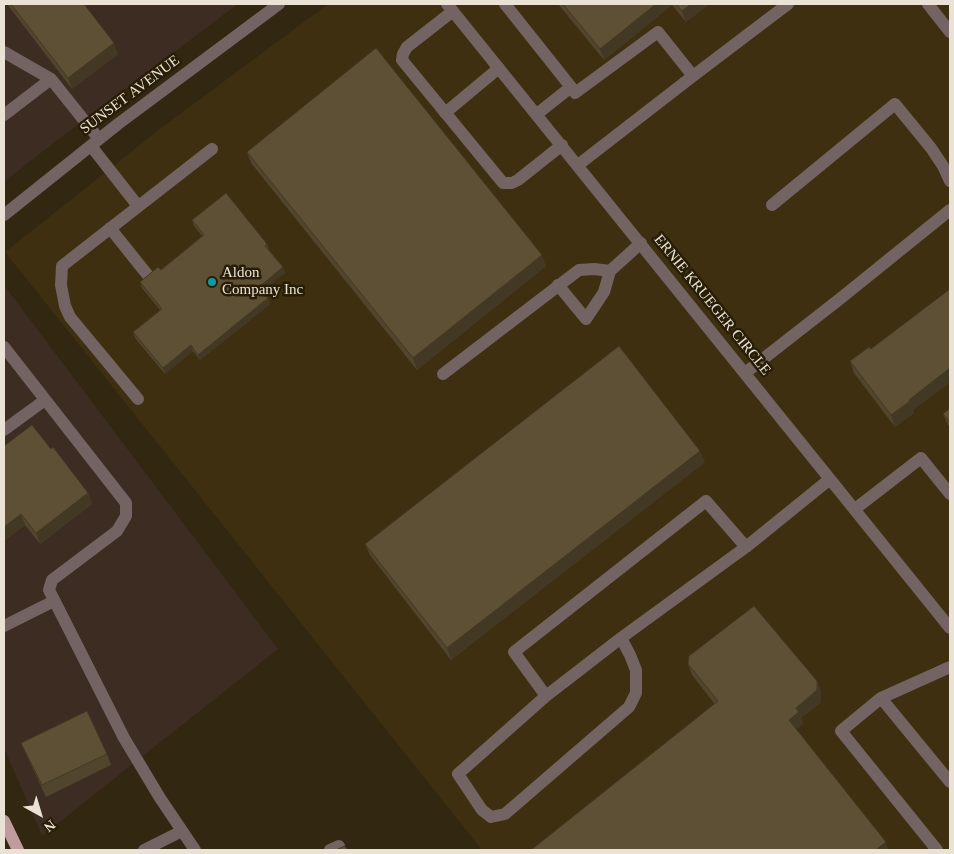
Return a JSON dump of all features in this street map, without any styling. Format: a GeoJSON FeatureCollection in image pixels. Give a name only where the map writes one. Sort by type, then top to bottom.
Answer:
{"type":"FeatureCollection","features":[{"type":"Feature","properties":{"kind":"main road"},"geometry":{"type":"LineString","coordinates":[[4,821],[18,850]]}},
{"type":"Feature","properties":{"kind":"street","name":"SUNSET AVENUE"},"geometry":{"type":"LineString","coordinates":[[4,215],[95,142],[279,4]]}},
{"type":"Feature","properties":{"kind":"street"},"geometry":{"type":"LineString","coordinates":[[505,4],[576,93],[658,32],[693,76]]}},
{"type":"Feature","properties":{"kind":"street"},"geometry":{"type":"LineString","coordinates":[[578,165],[788,4]]}},
{"type":"Feature","properties":{"kind":"street"},"geometry":{"type":"LineString","coordinates":[[928,4],[950,32]]}},
{"type":"Feature","properties":{"kind":"street"},"geometry":{"type":"LineString","coordinates":[[450,7],[407,47],[402,60],[445,113],[503,183],[512,183],[518,180],[562,145]]}},
{"type":"Feature","properties":{"kind":"street","name":"ERNIE KRUEGER CIRCLE"},"geometry":{"type":"LineString","coordinates":[[450,7],[950,628]]}},
{"type":"Feature","properties":{"kind":"street"},"geometry":{"type":"LineString","coordinates":[[4,52],[51,79],[138,206]]}},
{"type":"Feature","properties":{"kind":"street"},"geometry":{"type":"LineString","coordinates":[[445,113],[500,68]]}},
{"type":"Feature","properties":{"kind":"street"},"geometry":{"type":"LineString","coordinates":[[4,115],[51,79]]}},
{"type":"Feature","properties":{"kind":"street"},"geometry":{"type":"LineString","coordinates":[[536,114],[571,87]]}},
{"type":"Feature","properties":{"kind":"street"},"geometry":{"type":"LineString","coordinates":[[772,205],[894,104],[930,148],[943,166],[950,181]]}},
{"type":"Feature","properties":{"kind":"street"},"geometry":{"type":"LineString","coordinates":[[138,399],[70,317],[65,306],[61,285],[62,266],[212,149]]}},
{"type":"Feature","properties":{"kind":"street"},"geometry":{"type":"LineString","coordinates":[[745,373],[950,210]]}},
{"type":"Feature","properties":{"kind":"street"},"geometry":{"type":"LineString","coordinates":[[110,228],[150,278]]}},
{"type":"Feature","properties":{"kind":"street"},"geometry":{"type":"LineString","coordinates":[[558,285],[586,318],[604,292],[610,271],[641,243]]}},
{"type":"Feature","properties":{"kind":"street"},"geometry":{"type":"LineString","coordinates":[[443,374],[579,270],[610,271]]}},
{"type":"Feature","properties":{"kind":"street"},"geometry":{"type":"LineString","coordinates":[[5,352],[126,503],[126,516],[117,531],[52,580],[49,590],[124,738],[195,850]]}},
{"type":"Feature","properties":{"kind":"street"},"geometry":{"type":"LineString","coordinates":[[4,430],[45,400]]}},
{"type":"Feature","properties":{"kind":"street"},"geometry":{"type":"LineString","coordinates":[[855,510],[921,458],[950,494]]}},
{"type":"Feature","properties":{"kind":"street"},"geometry":{"type":"LineString","coordinates":[[622,638],[636,670],[636,693],[629,708],[505,814],[492,817],[482,810],[458,774],[546,696],[622,638],[746,547],[830,479]]}},
{"type":"Feature","properties":{"kind":"street"},"geometry":{"type":"LineString","coordinates":[[546,696],[514,652],[706,501],[746,547]]}},
{"type":"Feature","properties":{"kind":"street"},"geometry":{"type":"LineString","coordinates":[[4,626],[54,601]]}},
{"type":"Feature","properties":{"kind":"street"},"geometry":{"type":"LineString","coordinates":[[936,850],[840,731],[881,698],[950,667]]}},
{"type":"Feature","properties":{"kind":"street"},"geometry":{"type":"LineString","coordinates":[[881,698],[950,782]]}},
{"type":"Feature","properties":{"kind":"street"},"geometry":{"type":"LineString","coordinates":[[144,850],[182,831]]}},
{"type":"Feature","properties":{"kind":"shaded area"},"geometry":{"type":"Polygon","coordinates":[[[4,4],[238,4],[4,182],[4,4]]]}},
{"type":"Feature","properties":{"kind":"shaded area"},"geometry":{"type":"Polygon","coordinates":[[[328,4],[950,4],[950,850],[482,850],[5,252],[161,128],[328,4]]]}},
{"type":"Feature","properties":{"kind":"shaded area"},"geometry":{"type":"Polygon","coordinates":[[[4,285],[278,649],[42,836],[4,748],[4,285]]]}},
{"type":"Feature","properties":{"kind":"building"},"geometry":{"type":"Polygon","coordinates":[[[11,4],[84,4],[114,43],[68,78],[11,4]]]}},
{"type":"Feature","properties":{"kind":"building"},"geometry":{"type":"Polygon","coordinates":[[[563,4],[656,4],[600,49],[563,4]]]}},
{"type":"Feature","properties":{"kind":"building"},"geometry":{"type":"Polygon","coordinates":[[[676,4],[691,4],[682,11],[676,4]]]}},
{"type":"Feature","properties":{"kind":"building"},"geometry":{"type":"Polygon","coordinates":[[[376,48],[542,255],[413,358],[247,152],[376,48]]]}},
{"type":"Feature","properties":{"kind":"building","name":"Aldon Company Inc"},"geometry":{"type":"Polygon","coordinates":[[[226,193],[283,267],[259,287],[268,298],[198,355],[191,345],[163,368],[133,332],[162,309],[140,282],[158,267],[161,270],[204,235],[192,220],[226,193]]]}},
{"type":"Feature","properties":{"kind":"building"},"geometry":{"type":"Polygon","coordinates":[[[950,289],[950,368],[891,415],[850,361],[869,347],[871,349],[950,289]]]}},
{"type":"Feature","properties":{"kind":"building"},"geometry":{"type":"Polygon","coordinates":[[[619,346],[700,451],[447,648],[365,544],[619,346]]]}},
{"type":"Feature","properties":{"kind":"building"},"geometry":{"type":"Polygon","coordinates":[[[950,408],[950,422],[943,414],[950,408]]]}},
{"type":"Feature","properties":{"kind":"building"},"geometry":{"type":"Polygon","coordinates":[[[32,425],[51,449],[53,447],[88,493],[36,533],[21,514],[4,527],[4,446],[32,425]]]}},
{"type":"Feature","properties":{"kind":"building"},"geometry":{"type":"Polygon","coordinates":[[[754,606],[817,681],[817,690],[796,708],[799,712],[789,720],[886,842],[876,850],[531,850],[718,701],[688,664],[689,656],[754,606]]]}},
{"type":"Feature","properties":{"kind":"building"},"geometry":{"type":"Polygon","coordinates":[[[87,711],[107,754],[42,785],[21,743],[87,711]]]}},
{"type":"Feature","properties":{"kind":"building"},"geometry":{"type":"Polygon","coordinates":[[[345,846],[347,850],[336,850],[345,846]]]}},
{"type":"Feature","properties":{"kind":"place","name":"Aldon Company Inc"},"geometry":{"type":"Point","coordinates":[212,282]}}]}
